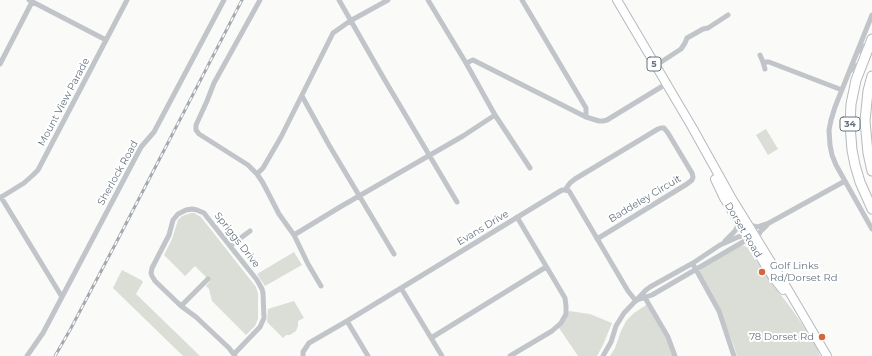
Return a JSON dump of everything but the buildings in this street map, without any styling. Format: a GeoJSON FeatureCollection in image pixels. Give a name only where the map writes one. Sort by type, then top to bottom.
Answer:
{"type":"FeatureCollection","features":[{"type":"Feature","properties":{"kind":"highway","name":"34"},"geometry":{"type":"LineString","coordinates":[[872,39],[856,80],[851,104],[850,125],[855,166],[860,182],[872,209]]}},
{"type":"Feature","properties":{"kind":"highway","name":"34"},"geometry":{"type":"LineString","coordinates":[[872,76],[868,91],[865,121],[868,153],[872,171]]}},
{"type":"Feature","properties":{"kind":"main road","name":"Dorset Road"},"geometry":{"type":"LineString","coordinates":[[616,0],[692,127],[747,224],[751,236],[772,276],[808,324],[827,356]]}},
{"type":"Feature","properties":{"kind":"main road","name":"Dorset Road"},"geometry":{"type":"LineString","coordinates":[[692,127],[724,198],[739,222],[751,236]]}},
{"type":"Feature","properties":{"kind":"street","name":"Mount View Parade"},"geometry":{"type":"LineString","coordinates":[[1,198],[29,180],[38,170],[127,0]]}},
{"type":"Feature","properties":{"kind":"street","name":"Sherlock Road"},"geometry":{"type":"LineString","coordinates":[[27,356],[43,333],[141,147],[154,132],[224,0]]}},
{"type":"Feature","properties":{"kind":"street"},"geometry":{"type":"LineString","coordinates":[[260,0],[214,83],[196,125],[196,130],[199,134],[248,165],[257,174],[263,182],[279,214],[294,236],[321,286]]}},
{"type":"Feature","properties":{"kind":"street"},"geometry":{"type":"LineString","coordinates":[[339,0],[457,202]]}},
{"type":"Feature","properties":{"kind":"street"},"geometry":{"type":"LineString","coordinates":[[257,174],[263,168],[281,137],[333,33],[350,21],[388,0]]}},
{"type":"Feature","properties":{"kind":"street"},"geometry":{"type":"LineString","coordinates":[[428,0],[496,115],[530,168]]}},
{"type":"Feature","properties":{"kind":"street"},"geometry":{"type":"LineString","coordinates":[[522,0],[586,108],[586,117]]}},
{"type":"Feature","properties":{"kind":"street"},"geometry":{"type":"LineString","coordinates":[[0,64],[30,1],[106,40]]}},
{"type":"Feature","properties":{"kind":"street"},"geometry":{"type":"LineString","coordinates":[[655,66],[681,49],[687,38],[703,29],[708,28],[728,15]]}},
{"type":"Feature","properties":{"kind":"street"},"geometry":{"type":"LineString","coordinates":[[872,15],[842,90],[829,130],[832,155],[836,165],[872,229]]}},
{"type":"Feature","properties":{"kind":"street"},"geometry":{"type":"LineString","coordinates":[[849,72],[864,61],[861,41]]}},
{"type":"Feature","properties":{"kind":"street"},"geometry":{"type":"LineString","coordinates":[[760,55],[765,69]]}},
{"type":"Feature","properties":{"kind":"street"},"geometry":{"type":"LineString","coordinates":[[466,63],[473,60],[586,117],[599,121],[607,120],[666,84]]}},
{"type":"Feature","properties":{"kind":"street"},"geometry":{"type":"LineString","coordinates":[[763,62],[769,62],[842,90]]}},
{"type":"Feature","properties":{"kind":"street"},"geometry":{"type":"LineString","coordinates":[[302,96],[394,254]]}},
{"type":"Feature","properties":{"kind":"street"},"geometry":{"type":"LineString","coordinates":[[294,236],[496,115]]}},
{"type":"Feature","properties":{"kind":"street","name":"Baddeley Circuit"},"geometry":{"type":"LineString","coordinates":[[565,190],[575,179],[658,129],[664,128],[668,133],[692,173],[692,180],[598,239]]}},
{"type":"Feature","properties":{"kind":"street"},"geometry":{"type":"LineString","coordinates":[[747,224],[757,227],[769,223],[845,181]]}},
{"type":"Feature","properties":{"kind":"street"},"geometry":{"type":"LineString","coordinates":[[565,190],[572,196],[628,291],[636,301]]}},
{"type":"Feature","properties":{"kind":"street","name":"Evans Drive"},"geometry":{"type":"LineString","coordinates":[[303,356],[303,352],[309,343],[557,192],[565,190]]}},
{"type":"Feature","properties":{"kind":"street"},"geometry":{"type":"LineString","coordinates":[[1,198],[62,297]]}},
{"type":"Feature","properties":{"kind":"street","name":"Spriggs Drive"},"geometry":{"type":"LineString","coordinates":[[189,209],[201,211],[230,246],[260,284],[263,293],[264,318],[260,328],[234,355],[196,317],[181,306],[153,279],[152,273],[152,268],[169,235],[172,224],[176,216],[182,211],[189,209]]}},
{"type":"Feature","properties":{"kind":"street"},"geometry":{"type":"LineString","coordinates":[[510,356],[552,331],[561,322],[566,314],[564,298],[517,217]]}},
{"type":"Feature","properties":{"kind":"street"},"geometry":{"type":"LineString","coordinates":[[603,356],[611,342],[619,320],[628,307],[644,295],[650,287],[693,263],[720,245],[732,234],[739,222]]}},
{"type":"Feature","properties":{"kind":"street"},"geometry":{"type":"LineString","coordinates":[[644,295],[652,295],[760,232],[769,223]]}},
{"type":"Feature","properties":{"kind":"street"},"geometry":{"type":"LineString","coordinates":[[230,246],[250,230]]}},
{"type":"Feature","properties":{"kind":"street"},"geometry":{"type":"LineString","coordinates":[[720,245],[738,237],[751,236]]}},
{"type":"Feature","properties":{"kind":"street"},"geometry":{"type":"LineString","coordinates":[[693,263],[719,311],[734,356]]}},
{"type":"Feature","properties":{"kind":"street"},"geometry":{"type":"LineString","coordinates":[[431,338],[546,267]]}},
{"type":"Feature","properties":{"kind":"street"},"geometry":{"type":"LineString","coordinates":[[181,306],[208,279]]}},
{"type":"Feature","properties":{"kind":"street"},"geometry":{"type":"LineString","coordinates":[[401,288],[442,356]]}},
{"type":"Feature","properties":{"kind":"street"},"geometry":{"type":"LineString","coordinates":[[644,295],[668,337],[675,356]]}},
{"type":"Feature","properties":{"kind":"street"},"geometry":{"type":"LineString","coordinates":[[347,321],[368,356]]}},
{"type":"Feature","properties":{"kind":"shaded area"},"geometry":{"type":"Polygon","coordinates":[[[766,129],[778,149],[768,155],[756,135],[766,129]]]}},
{"type":"Feature","properties":{"kind":"shaded area"},"geometry":{"type":"Polygon","coordinates":[[[191,213],[201,217],[256,287],[258,294],[258,319],[255,326],[246,335],[212,301],[209,289],[206,286],[210,281],[195,266],[185,276],[164,255],[172,239],[178,220],[182,216],[191,213]]]}},
{"type":"Feature","properties":{"kind":"shaded area"},"geometry":{"type":"Polygon","coordinates":[[[742,245],[747,247],[769,280],[791,308],[815,343],[820,356],[737,356],[717,303],[700,275],[700,270],[702,267],[742,245]]]}},
{"type":"Feature","properties":{"kind":"shaded area"},"geometry":{"type":"Polygon","coordinates":[[[294,252],[302,265],[265,286],[257,274],[294,252]]]}},
{"type":"Feature","properties":{"kind":"shaded area"},"geometry":{"type":"Polygon","coordinates":[[[122,270],[143,282],[136,294],[200,356],[183,356],[113,288],[122,270]]]}},
{"type":"Feature","properties":{"kind":"shaded area"},"geometry":{"type":"Polygon","coordinates":[[[294,301],[304,318],[298,321],[296,331],[290,335],[286,335],[283,338],[267,322],[268,309],[294,301]]]}},
{"type":"Feature","properties":{"kind":"shaded area"},"geometry":{"type":"Polygon","coordinates":[[[646,305],[667,340],[673,356],[610,356],[615,348],[626,321],[634,313],[646,305]]]}},
{"type":"Feature","properties":{"kind":"shaded area"},"geometry":{"type":"Polygon","coordinates":[[[569,311],[590,314],[612,323],[597,356],[578,356],[559,328],[569,311]]]}},
{"type":"Feature","properties":{"kind":"railway"},"geometry":{"type":"LineString","coordinates":[[55,356],[117,241],[242,0]]}},
{"type":"Feature","properties":{"kind":"place","name":"Golf Links Rd/Dorset Rd"},"geometry":{"type":"Point","coordinates":[762,272]}},
{"type":"Feature","properties":{"kind":"place","name":"78 Dorset Rd"},"geometry":{"type":"Point","coordinates":[822,337]}}]}
